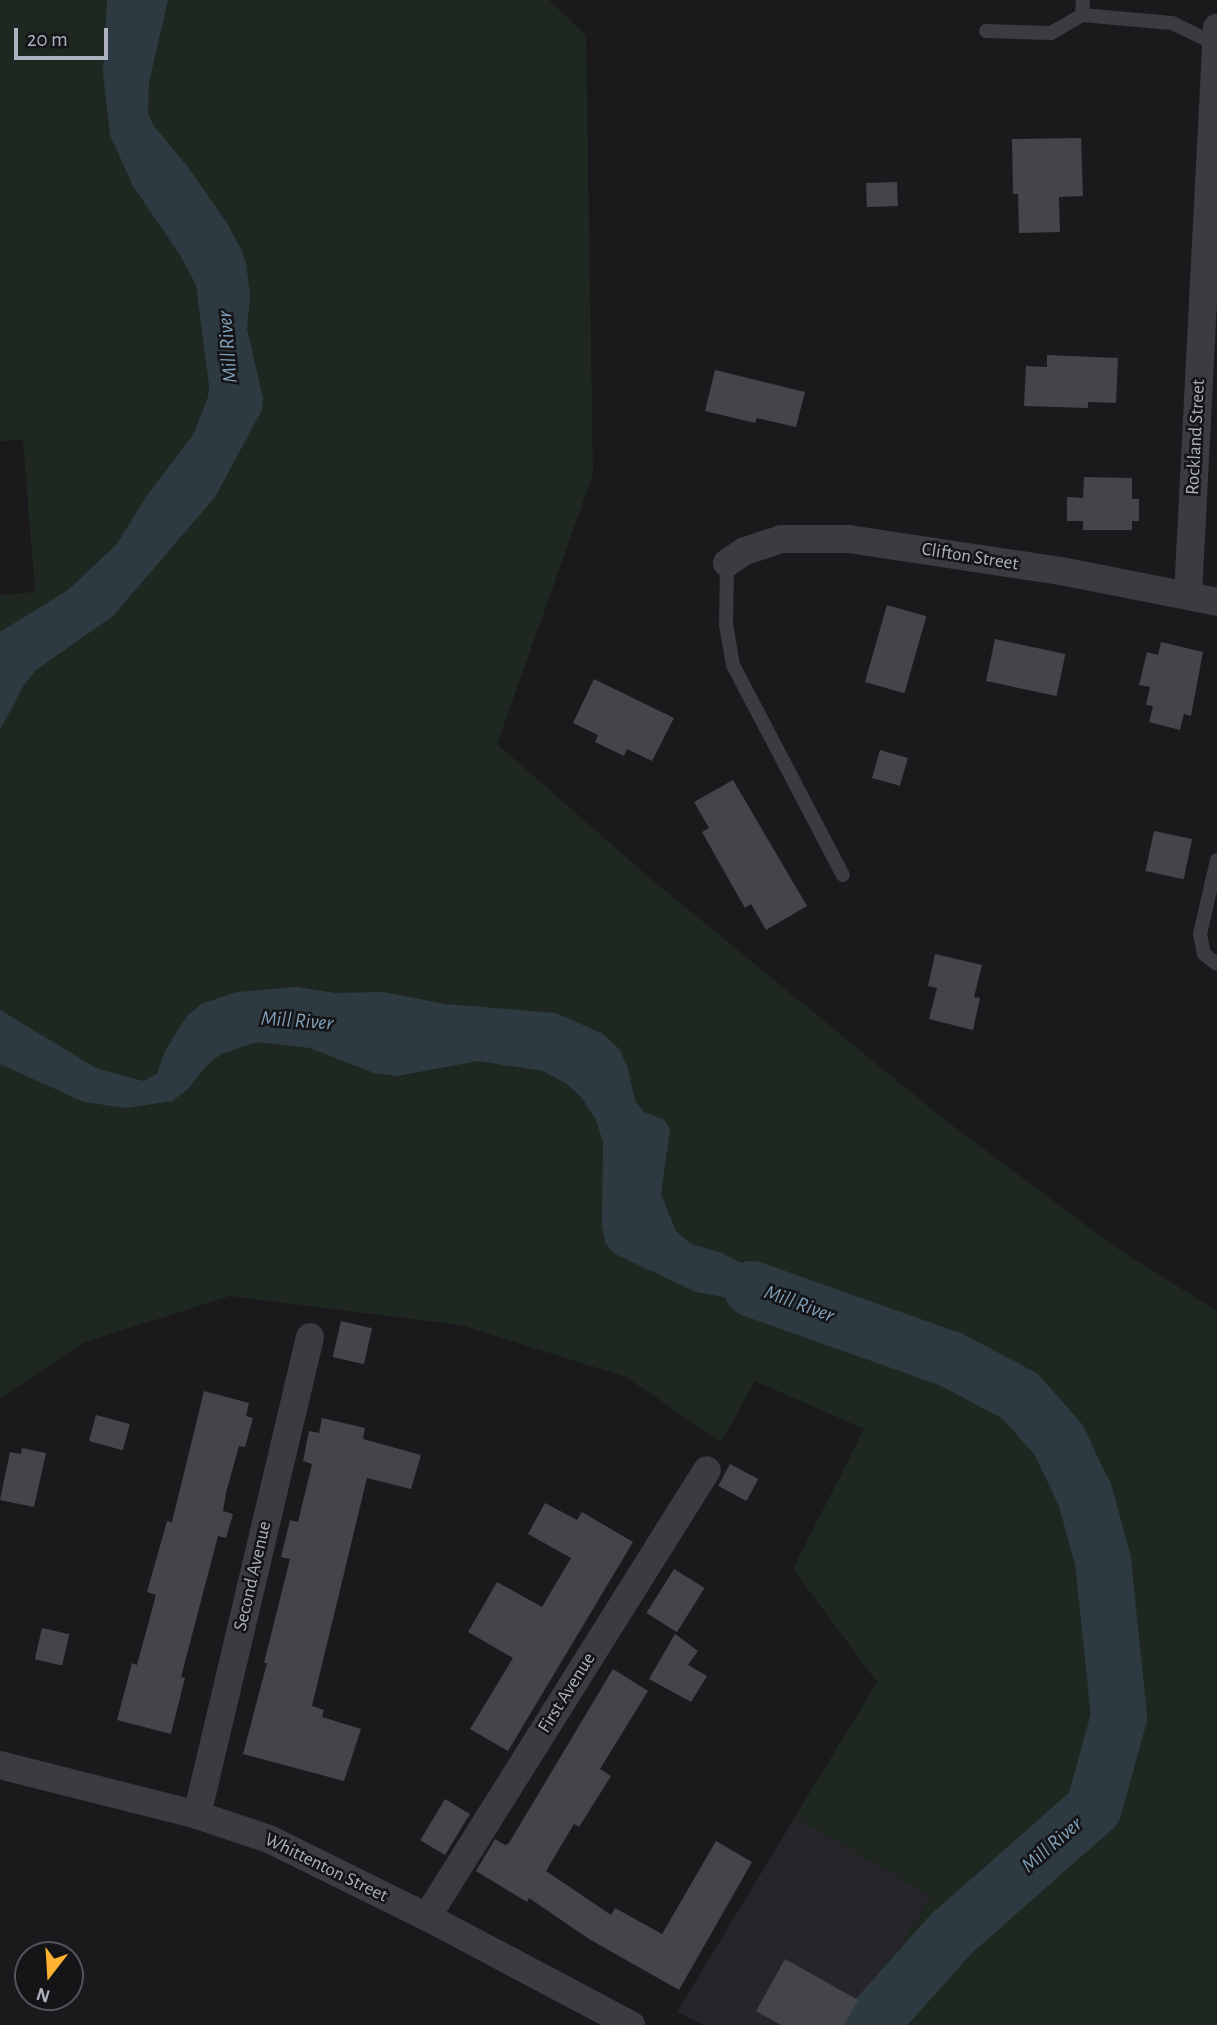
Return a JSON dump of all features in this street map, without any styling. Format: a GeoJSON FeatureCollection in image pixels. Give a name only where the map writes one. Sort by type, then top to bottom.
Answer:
{"type":"FeatureCollection","features":[{"type":"Feature","properties":{"kind":"street","name":"Rockland Street"},"geometry":{"type":"LineString","coordinates":[[1188,595],[1217,36]]}},
{"type":"Feature","properties":{"kind":"street","name":"Clifton Street"},"geometry":{"type":"LineString","coordinates":[[727,563],[763,544],[825,537],[1061,571],[1217,602]]}},
{"type":"Feature","properties":{"kind":"street","name":"Second Avenue"},"geometry":{"type":"LineString","coordinates":[[197,1815],[310,1337]]}},
{"type":"Feature","properties":{"kind":"street","name":"First Avenue"},"geometry":{"type":"LineString","coordinates":[[427,1917],[707,1470]]}},
{"type":"Feature","properties":{"kind":"street","name":"Whittenton Street"},"geometry":{"type":"LineString","coordinates":[[0,1765],[197,1815],[270,1839],[427,1917],[631,2025]]}},
{"type":"Feature","properties":{"kind":"lane"},"geometry":{"type":"LineString","coordinates":[[1082,15],[1083,0]]}},
{"type":"Feature","properties":{"kind":"lane"},"geometry":{"type":"LineString","coordinates":[[986,31],[1051,33],[1082,15],[1172,23],[1217,36]]}},
{"type":"Feature","properties":{"kind":"lane"},"geometry":{"type":"LineString","coordinates":[[727,563],[725,613],[733,665],[740,684],[843,875]]}},
{"type":"Feature","properties":{"kind":"lane"},"geometry":{"type":"LineString","coordinates":[[1217,860],[1200,934],[1204,954],[1217,964]]}},
{"type":"Feature","properties":{"kind":"shaded area"},"geometry":{"type":"Polygon","coordinates":[[[0,0],[549,0],[586,35],[593,474],[497,744],[651,879],[946,1121],[1121,1251],[1217,1311],[1217,2025],[852,2025],[931,1896],[795,1817],[877,1682],[793,1569],[864,1429],[755,1381],[721,1442],[626,1377],[461,1325],[230,1296],[85,1342],[0,1399],[0,595],[35,592],[23,440],[0,441],[0,0]]]}},
{"type":"Feature","properties":{"kind":"shaded area"},"geometry":{"type":"Polygon","coordinates":[[[795,1817],[931,1896],[852,2025],[704,2025],[677,2012],[795,1817]]]}},
{"type":"Feature","properties":{"kind":"water"},"geometry":{"type":"Polygon","coordinates":[[[107,0],[168,0],[149,82],[148,113],[153,125],[187,166],[227,223],[241,249],[246,263],[250,295],[247,329],[263,398],[262,410],[215,497],[113,616],[36,670],[24,685],[0,730],[0,632],[68,590],[117,544],[148,494],[193,435],[208,397],[209,385],[196,285],[180,255],[133,186],[110,135],[103,72],[107,0]]]}},
{"type":"Feature","properties":{"kind":"water"},"geometry":{"type":"Polygon","coordinates":[[[297,987],[335,993],[383,992],[445,1004],[556,1013],[603,1034],[620,1050],[628,1069],[635,1101],[644,1112],[664,1120],[670,1129],[661,1194],[676,1231],[691,1244],[719,1252],[862,1321],[696,1292],[613,1253],[605,1242],[602,1225],[603,1142],[596,1120],[582,1098],[567,1084],[543,1071],[478,1061],[397,1076],[374,1073],[310,1048],[257,1042],[221,1054],[207,1065],[188,1089],[172,1101],[126,1108],[84,1102],[0,1064],[0,1010],[96,1068],[143,1081],[157,1074],[165,1051],[187,1016],[201,1004],[237,992],[297,987]]]}},
{"type":"Feature","properties":{"kind":"building"},"geometry":{"type":"Polygon","coordinates":[[[1081,138],[1083,196],[1059,197],[1060,232],[1019,233],[1018,194],[1013,194],[1012,139],[1081,138]]]}},
{"type":"Feature","properties":{"kind":"building"},"geometry":{"type":"Polygon","coordinates":[[[897,182],[898,206],[867,207],[866,183],[897,182]]]}},
{"type":"Feature","properties":{"kind":"building"},"geometry":{"type":"Polygon","coordinates":[[[1047,355],[1118,358],[1116,403],[1088,402],[1088,408],[1024,406],[1026,366],[1047,367],[1047,355]]]}},
{"type":"Feature","properties":{"kind":"building"},"geometry":{"type":"Polygon","coordinates":[[[715,370],[805,392],[796,427],[757,418],[755,423],[705,411],[715,370]]]}},
{"type":"Feature","properties":{"kind":"building"},"geometry":{"type":"Polygon","coordinates":[[[1084,477],[1132,478],[1132,499],[1139,499],[1139,521],[1132,521],[1132,530],[1083,530],[1083,521],[1067,521],[1067,497],[1083,498],[1084,477]]]}},
{"type":"Feature","properties":{"kind":"building"},"geometry":{"type":"Polygon","coordinates":[[[887,605],[926,616],[904,693],[865,682],[887,605]]]}},
{"type":"Feature","properties":{"kind":"building"},"geometry":{"type":"Polygon","coordinates":[[[995,639],[1065,654],[1056,696],[986,681],[995,639]]]}},
{"type":"Feature","properties":{"kind":"building"},"geometry":{"type":"Polygon","coordinates":[[[1161,642],[1203,652],[1191,716],[1184,714],[1180,730],[1149,722],[1153,706],[1146,705],[1150,687],[1139,685],[1147,652],[1158,655],[1161,642]]]}},
{"type":"Feature","properties":{"kind":"building"},"geometry":{"type":"Polygon","coordinates":[[[594,679],[674,718],[652,761],[627,749],[624,756],[595,742],[598,735],[573,723],[594,679]]]}},
{"type":"Feature","properties":{"kind":"building"},"geometry":{"type":"Polygon","coordinates":[[[880,750],[908,758],[900,786],[872,778],[880,750]]]}},
{"type":"Feature","properties":{"kind":"building"},"geometry":{"type":"Polygon","coordinates":[[[733,780],[807,906],[766,930],[751,904],[745,908],[702,832],[709,828],[694,802],[733,780]]]}},
{"type":"Feature","properties":{"kind":"building"},"geometry":{"type":"Polygon","coordinates":[[[1154,831],[1192,839],[1184,879],[1145,871],[1154,831]]]}},
{"type":"Feature","properties":{"kind":"building"},"geometry":{"type":"Polygon","coordinates":[[[935,954],[982,965],[974,997],[980,998],[973,1030],[929,1019],[937,988],[928,986],[935,954]]]}},
{"type":"Feature","properties":{"kind":"building"},"geometry":{"type":"Polygon","coordinates":[[[341,1321],[372,1328],[364,1364],[333,1357],[341,1321]]]}},
{"type":"Feature","properties":{"kind":"building"},"geometry":{"type":"Polygon","coordinates":[[[204,1391],[249,1403],[246,1416],[253,1418],[245,1447],[239,1446],[226,1493],[223,1511],[233,1514],[226,1538],[218,1536],[181,1677],[185,1678],[171,1734],[117,1720],[132,1663],[137,1665],[156,1595],[147,1592],[167,1521],[172,1522],[204,1391]]]}},
{"type":"Feature","properties":{"kind":"building"},"geometry":{"type":"Polygon","coordinates":[[[96,1415],[130,1424],[123,1450],[89,1441],[96,1415]]]}},
{"type":"Feature","properties":{"kind":"building"},"geometry":{"type":"Polygon","coordinates":[[[322,1418],[365,1428],[363,1439],[421,1455],[411,1489],[367,1478],[312,1706],[324,1710],[322,1717],[361,1729],[344,1781],[243,1754],[290,1559],[281,1557],[290,1520],[298,1522],[312,1464],[303,1461],[309,1431],[319,1433],[322,1418]]]}},
{"type":"Feature","properties":{"kind":"building"},"geometry":{"type":"Polygon","coordinates":[[[22,1448],[46,1453],[34,1507],[0,1500],[10,1452],[21,1454],[22,1448]]]}},
{"type":"Feature","properties":{"kind":"building"},"geometry":{"type":"Polygon","coordinates":[[[730,1464],[758,1479],[747,1501],[718,1486],[730,1464]]]}},
{"type":"Feature","properties":{"kind":"building"},"geometry":{"type":"Polygon","coordinates":[[[545,1503],[577,1520],[582,1512],[633,1542],[508,1751],[470,1729],[513,1658],[468,1632],[497,1582],[542,1607],[571,1558],[528,1534],[545,1503]]]}},
{"type":"Feature","properties":{"kind":"building"},"geometry":{"type":"Polygon","coordinates":[[[674,1569],[705,1588],[677,1632],[646,1613],[674,1569]]]}},
{"type":"Feature","properties":{"kind":"building"},"geometry":{"type":"Polygon","coordinates":[[[42,1628],[69,1634],[62,1665],[35,1659],[42,1628]]]}},
{"type":"Feature","properties":{"kind":"building"},"geometry":{"type":"Polygon","coordinates":[[[675,1634],[698,1651],[688,1665],[707,1676],[691,1702],[649,1679],[675,1634]]]}},
{"type":"Feature","properties":{"kind":"building"},"geometry":{"type":"Polygon","coordinates":[[[613,1669],[648,1691],[600,1769],[611,1776],[579,1827],[574,1824],[546,1871],[611,1915],[615,1908],[662,1934],[716,1841],[752,1862],[679,1990],[589,1939],[529,1898],[527,1902],[476,1871],[495,1839],[505,1845],[509,1843],[613,1669]]]}},
{"type":"Feature","properties":{"kind":"building"},"geometry":{"type":"Polygon","coordinates":[[[445,1799],[470,1814],[445,1855],[420,1840],[445,1799]]]}},
{"type":"Feature","properties":{"kind":"building"},"geometry":{"type":"Polygon","coordinates":[[[785,1959],[858,2000],[844,2025],[781,2025],[756,2011],[785,1959]]]}},
{"type":"Feature","properties":{"kind":"waterway","name":"Mill River"},"geometry":{"type":"LineString","coordinates":[[752,1289],[950,1359],[1020,1396],[1058,1439],[1085,1495],[1103,1561],[1119,1717],[1094,1808],[952,1933],[870,2025]]}}]}
